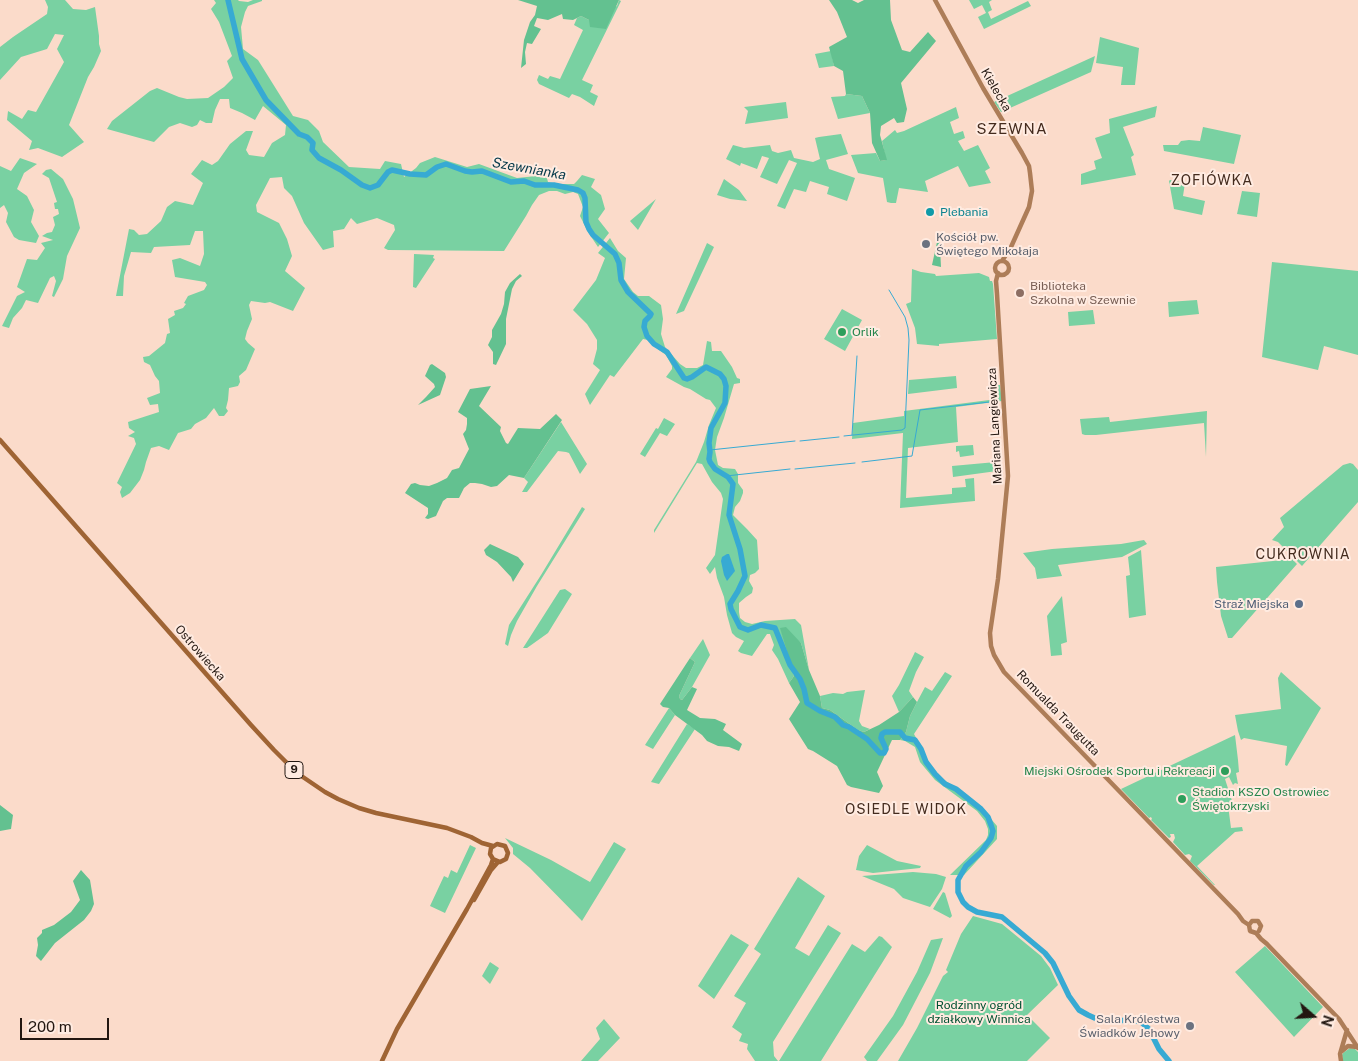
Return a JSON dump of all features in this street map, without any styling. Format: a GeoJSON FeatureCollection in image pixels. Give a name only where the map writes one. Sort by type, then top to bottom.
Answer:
{"type":"FeatureCollection","features":[{"type":"Feature","properties":{"kind":"main road","name":"Kielecka"},"geometry":{"type":"LineString","coordinates":[[935,0],[978,79],[1029,166],[1032,186],[1031,200],[1027,213],[1004,262]]}},
{"type":"Feature","properties":{"kind":"main road"},"geometry":{"type":"LineString","coordinates":[[998,262],[1004,262],[1008,269],[1005,274],[1000,274],[995,270],[995,266],[998,262]]}},
{"type":"Feature","properties":{"kind":"main road","name":"Mariana Langiewicza"},"geometry":{"type":"LineString","coordinates":[[992,623],[1008,476],[997,288],[1000,274]]}},
{"type":"Feature","properties":{"kind":"main road","name":"Ostrowiecka"},"geometry":{"type":"LineString","coordinates":[[0,440],[242,715],[292,769],[314,786],[346,803],[376,813],[447,828],[492,849]]}},
{"type":"Feature","properties":{"kind":"main road","name":"Romualda Traugutta"},"geometry":{"type":"LineString","coordinates":[[992,623],[991,646],[1004,672],[1238,914],[1250,924]]}},
{"type":"Feature","properties":{"kind":"main road","name":"9"},"geometry":{"type":"LineString","coordinates":[[382,1061],[398,1029],[491,865],[493,859],[490,854],[492,849],[497,844],[503,845],[508,850],[507,858],[498,862],[491,870],[467,909]]}},
{"type":"Feature","properties":{"kind":"main road"},"geometry":{"type":"LineString","coordinates":[[493,859],[498,862]]}},
{"type":"Feature","properties":{"kind":"main road"},"geometry":{"type":"LineString","coordinates":[[1258,932],[1261,926],[1255,920],[1250,924],[1250,930],[1258,932],[1267,944],[1339,1019],[1358,1048]]}},
{"type":"Feature","properties":{"kind":"main road"},"geometry":{"type":"LineString","coordinates":[[1341,1061],[1341,1052],[1348,1030]]}},
{"type":"Feature","properties":{"kind":"main road"},"geometry":{"type":"LineString","coordinates":[[1341,1052],[1348,1046],[1358,1048]]}},
{"type":"Feature","properties":{"kind":"green space"},"geometry":{"type":"Polygon","coordinates":[[[45,0],[65,0],[73,9],[86,10],[95,7],[101,51],[88,77],[69,125],[84,142],[62,157],[38,148],[29,150],[32,141],[7,120],[8,111],[22,119],[28,110],[36,112],[64,62],[57,49],[64,35],[55,34],[47,49],[21,57],[0,80],[0,47],[47,14],[48,7],[45,0]]]}},
{"type":"Feature","properties":{"kind":"green space"},"geometry":{"type":"Polygon","coordinates":[[[214,0],[248,2],[262,0],[248,6],[245,12],[241,27],[243,49],[258,60],[293,116],[308,120],[319,131],[323,142],[349,167],[380,169],[385,161],[401,164],[404,177],[420,163],[435,157],[467,167],[479,164],[517,178],[546,175],[548,182],[557,184],[574,184],[582,175],[595,179],[591,187],[601,195],[605,209],[598,219],[609,233],[598,247],[580,216],[583,207],[578,194],[549,191],[539,195],[504,251],[388,250],[384,248],[395,230],[394,225],[377,218],[357,224],[351,218],[344,229],[333,231],[334,247],[323,250],[304,223],[292,196],[284,188],[282,177],[270,178],[256,205],[257,212],[279,223],[287,239],[292,256],[285,271],[305,288],[293,311],[270,302],[251,301],[249,305],[252,319],[245,339],[255,349],[246,370],[239,376],[240,382],[238,386],[229,388],[226,408],[228,411],[224,416],[219,416],[214,408],[206,418],[195,424],[191,429],[178,433],[169,450],[159,446],[151,448],[140,480],[130,493],[122,498],[120,492],[122,487],[117,483],[136,444],[134,438],[128,436],[135,432],[129,428],[128,422],[159,412],[158,404],[150,405],[147,398],[160,393],[159,381],[150,365],[144,362],[143,357],[149,356],[165,343],[167,334],[170,333],[168,319],[175,315],[174,311],[183,308],[188,296],[204,290],[207,285],[205,282],[175,277],[172,260],[180,258],[200,266],[204,254],[203,231],[195,231],[190,245],[154,247],[151,253],[131,252],[124,276],[123,296],[116,296],[129,229],[134,230],[139,235],[147,234],[161,221],[167,207],[175,201],[193,205],[203,183],[191,174],[202,160],[212,165],[218,161],[230,144],[246,131],[253,131],[246,150],[249,155],[264,157],[272,143],[285,135],[286,125],[263,106],[255,120],[230,108],[229,99],[220,99],[212,123],[200,120],[197,125],[192,127],[180,123],[169,127],[154,142],[107,129],[112,121],[150,91],[157,88],[187,99],[208,98],[233,78],[227,61],[232,56],[219,22],[211,9],[216,3],[214,0]]]}},
{"type":"Feature","properties":{"kind":"green space"},"geometry":{"type":"Polygon","coordinates":[[[518,0],[619,0],[606,29],[590,27],[589,20],[581,16],[573,20],[563,19],[562,14],[548,20],[537,18],[534,26],[541,29],[532,44],[527,43],[525,52],[526,64],[521,68],[524,40],[537,6],[518,0]]]}},
{"type":"Feature","properties":{"kind":"green space"},"geometry":{"type":"Polygon","coordinates":[[[619,0],[621,1],[582,80],[593,85],[590,92],[598,96],[594,106],[580,97],[572,94],[569,98],[539,84],[537,80],[539,75],[548,79],[550,76],[560,79],[583,30],[574,25],[577,18],[581,16],[589,20],[617,6],[619,0]]]}},
{"type":"Feature","properties":{"kind":"green space"},"geometry":{"type":"Polygon","coordinates":[[[829,0],[852,0],[858,3],[864,0],[890,0],[891,20],[902,50],[910,52],[928,32],[936,41],[901,83],[907,109],[904,122],[897,123],[894,118],[881,126],[880,135],[887,160],[880,161],[872,143],[870,113],[862,96],[846,94],[843,71],[834,66],[829,47],[847,37],[837,12],[829,0]]]}},
{"type":"Feature","properties":{"kind":"green space"},"geometry":{"type":"Polygon","coordinates":[[[969,0],[992,0],[989,2],[992,10],[988,12],[991,19],[1028,1],[1031,6],[984,29],[978,17],[986,13],[982,5],[974,9],[969,0]]]}},
{"type":"Feature","properties":{"kind":"green space"},"geometry":{"type":"Polygon","coordinates":[[[1100,37],[1139,48],[1135,85],[1121,85],[1123,67],[1096,63],[1100,37]]]}},
{"type":"Feature","properties":{"kind":"green space"},"geometry":{"type":"Polygon","coordinates":[[[831,51],[834,66],[819,68],[815,54],[831,51]]]}},
{"type":"Feature","properties":{"kind":"green space"},"geometry":{"type":"Polygon","coordinates":[[[1095,56],[1091,72],[1001,112],[994,102],[1095,56]]]}},
{"type":"Feature","properties":{"kind":"green space"},"geometry":{"type":"Polygon","coordinates":[[[846,94],[862,96],[870,113],[838,119],[831,97],[845,96],[846,94]]]}},
{"type":"Feature","properties":{"kind":"green space"},"geometry":{"type":"Polygon","coordinates":[[[786,102],[788,118],[745,124],[748,111],[744,107],[786,102]]]}},
{"type":"Feature","properties":{"kind":"green space"},"geometry":{"type":"Polygon","coordinates":[[[1157,106],[1155,117],[1123,127],[1134,155],[1131,157],[1136,175],[1081,185],[1081,174],[1096,169],[1094,161],[1102,158],[1095,138],[1110,133],[1109,119],[1157,106]]]}},
{"type":"Feature","properties":{"kind":"green space"},"geometry":{"type":"Polygon","coordinates":[[[956,107],[959,118],[950,122],[954,134],[963,131],[965,138],[958,141],[964,151],[978,145],[990,168],[985,171],[991,183],[969,187],[958,166],[925,181],[928,192],[899,188],[896,203],[891,203],[887,202],[883,178],[858,173],[851,155],[876,153],[880,161],[886,160],[882,141],[895,130],[897,133],[904,131],[956,107]]]}},
{"type":"Feature","properties":{"kind":"green space"},"geometry":{"type":"Polygon","coordinates":[[[1203,127],[1241,135],[1234,164],[1164,151],[1163,145],[1178,145],[1181,141],[1189,140],[1200,141],[1203,127]]]}},
{"type":"Feature","properties":{"kind":"green space"},"geometry":{"type":"Polygon","coordinates":[[[841,134],[848,154],[826,160],[829,169],[855,178],[847,201],[827,194],[829,187],[810,181],[806,192],[794,189],[785,209],[777,206],[797,163],[789,160],[777,184],[760,177],[769,158],[762,156],[757,169],[741,163],[740,166],[726,159],[733,145],[744,148],[770,145],[772,151],[778,153],[791,150],[794,158],[813,162],[820,159],[815,138],[841,134]]]}},
{"type":"Feature","properties":{"kind":"green space"},"geometry":{"type":"Polygon","coordinates":[[[20,158],[37,164],[24,173],[17,189],[27,196],[34,210],[31,222],[39,236],[36,243],[19,240],[14,237],[6,222],[8,213],[4,205],[0,208],[0,166],[11,171],[20,158]]]}},
{"type":"Feature","properties":{"kind":"green space"},"geometry":{"type":"Polygon","coordinates":[[[51,169],[63,179],[73,199],[80,228],[67,256],[63,279],[54,297],[52,296],[56,281],[54,276],[50,278],[38,303],[26,300],[13,318],[9,328],[2,326],[17,296],[25,292],[17,287],[27,259],[37,260],[45,248],[41,243],[53,240],[42,236],[52,232],[55,225],[53,217],[59,214],[58,209],[55,209],[54,203],[57,202],[49,178],[42,174],[46,170],[51,169]]]}},
{"type":"Feature","properties":{"kind":"green space"},"geometry":{"type":"Polygon","coordinates":[[[724,179],[739,190],[747,201],[717,195],[724,179]]]}},
{"type":"Feature","properties":{"kind":"green space"},"geometry":{"type":"Polygon","coordinates":[[[1170,180],[1185,183],[1183,196],[1205,201],[1202,215],[1174,209],[1170,180]]]}},
{"type":"Feature","properties":{"kind":"green space"},"geometry":{"type":"Polygon","coordinates":[[[1242,191],[1260,193],[1257,217],[1237,214],[1242,191]]]}},
{"type":"Feature","properties":{"kind":"green space"},"geometry":{"type":"Polygon","coordinates":[[[656,199],[638,230],[630,221],[656,199]]]}},
{"type":"Feature","properties":{"kind":"green space"},"geometry":{"type":"Polygon","coordinates":[[[939,233],[940,247],[941,267],[932,265],[939,233]]]}},
{"type":"Feature","properties":{"kind":"green space"},"geometry":{"type":"Polygon","coordinates":[[[610,238],[618,251],[626,258],[624,279],[633,292],[638,296],[649,296],[661,305],[663,319],[661,334],[665,347],[680,364],[686,368],[697,368],[703,365],[707,341],[711,342],[712,351],[721,351],[737,378],[740,379],[740,383],[734,384],[717,437],[715,450],[718,465],[723,468],[735,469],[738,474],[738,483],[743,490],[733,515],[757,540],[759,569],[750,575],[749,581],[753,588],[752,593],[739,603],[739,612],[740,618],[752,624],[795,619],[801,625],[809,670],[801,643],[781,629],[794,676],[789,683],[772,650],[774,645],[770,634],[767,634],[752,656],[738,651],[744,641],[732,633],[715,567],[710,574],[706,568],[715,555],[723,499],[702,464],[697,463],[654,533],[654,530],[696,462],[716,408],[710,400],[666,377],[672,366],[666,355],[648,340],[643,339],[614,377],[610,375],[590,405],[585,394],[600,370],[593,364],[597,340],[587,324],[573,310],[596,280],[605,258],[598,253],[610,238]]]}},
{"type":"Feature","properties":{"kind":"green space"},"geometry":{"type":"Polygon","coordinates":[[[707,243],[714,247],[684,311],[676,314],[707,243]]]}},
{"type":"Feature","properties":{"kind":"green space"},"geometry":{"type":"Polygon","coordinates":[[[414,254],[434,255],[433,258],[435,259],[416,288],[413,287],[414,254]]]}},
{"type":"Feature","properties":{"kind":"green space"},"geometry":{"type":"Polygon","coordinates":[[[1272,262],[1358,271],[1358,355],[1324,346],[1318,370],[1262,357],[1272,262]]]}},
{"type":"Feature","properties":{"kind":"green space"},"geometry":{"type":"Polygon","coordinates":[[[912,269],[935,274],[936,276],[979,273],[989,277],[993,284],[997,339],[939,344],[939,346],[917,344],[915,328],[906,304],[911,302],[912,269]]]}},
{"type":"Feature","properties":{"kind":"green space"},"geometry":{"type":"Polygon","coordinates":[[[520,274],[522,276],[516,281],[512,289],[506,319],[506,344],[496,365],[493,364],[493,352],[488,345],[492,337],[492,330],[501,314],[505,292],[510,283],[520,274]]]}},
{"type":"Feature","properties":{"kind":"green space"},"geometry":{"type":"Polygon","coordinates":[[[1197,300],[1199,314],[1169,317],[1168,302],[1197,300]]]}},
{"type":"Feature","properties":{"kind":"green space","name":"Orlik"},"geometry":{"type":"Polygon","coordinates":[[[842,309],[862,320],[845,351],[824,339],[842,309]]]}},
{"type":"Feature","properties":{"kind":"green space"},"geometry":{"type":"Polygon","coordinates":[[[1093,310],[1095,324],[1069,326],[1068,312],[1093,310]]]}},
{"type":"Feature","properties":{"kind":"green space"},"geometry":{"type":"Polygon","coordinates":[[[432,364],[445,373],[446,377],[440,395],[418,405],[435,387],[425,376],[432,364]]]}},
{"type":"Feature","properties":{"kind":"green space"},"geometry":{"type":"Polygon","coordinates":[[[956,376],[957,388],[908,394],[909,380],[956,376]]]}},
{"type":"Feature","properties":{"kind":"green space"},"geometry":{"type":"Polygon","coordinates":[[[996,385],[1000,385],[1002,401],[956,407],[958,442],[908,448],[906,498],[952,494],[952,488],[966,487],[965,479],[974,478],[975,501],[900,508],[903,433],[852,439],[853,423],[904,416],[904,411],[997,399],[996,385]]]}},
{"type":"Feature","properties":{"kind":"green space"},"geometry":{"type":"Polygon","coordinates":[[[491,386],[479,406],[501,427],[500,431],[508,444],[518,428],[540,429],[556,414],[562,420],[524,478],[509,475],[497,486],[491,487],[470,483],[464,488],[459,498],[447,498],[443,501],[436,516],[428,519],[425,518],[428,514],[428,508],[405,493],[411,484],[429,486],[447,478],[452,470],[459,468],[469,449],[463,434],[466,430],[467,418],[458,412],[470,389],[491,386]]]}},
{"type":"Feature","properties":{"kind":"green space"},"geometry":{"type":"Polygon","coordinates":[[[1207,411],[1206,457],[1204,423],[1085,435],[1082,434],[1080,419],[1109,417],[1110,422],[1207,411]]]}},
{"type":"Feature","properties":{"kind":"green space"},"geometry":{"type":"Polygon","coordinates":[[[664,418],[675,424],[667,436],[660,433],[645,457],[640,454],[664,418]]]}},
{"type":"Feature","properties":{"kind":"green space"},"geometry":{"type":"Polygon","coordinates":[[[561,422],[587,464],[580,474],[569,453],[558,451],[527,492],[522,492],[528,482],[524,478],[561,422]]]}},
{"type":"Feature","properties":{"kind":"green space"},"geometry":{"type":"Polygon","coordinates":[[[973,445],[974,455],[960,457],[959,451],[956,452],[956,446],[973,445]]]}},
{"type":"Feature","properties":{"kind":"green space"},"geometry":{"type":"Polygon","coordinates":[[[996,462],[997,471],[953,477],[952,466],[996,462]]]}},
{"type":"Feature","properties":{"kind":"green space"},"geometry":{"type":"Polygon","coordinates":[[[1350,463],[1358,470],[1358,502],[1302,566],[1278,542],[1272,540],[1284,527],[1280,518],[1343,465],[1350,463]]]}},
{"type":"Feature","properties":{"kind":"green space"},"geometry":{"type":"Polygon","coordinates":[[[582,507],[585,509],[517,621],[508,646],[505,644],[509,625],[582,507]]]}},
{"type":"Feature","properties":{"kind":"green space"},"geometry":{"type":"Polygon","coordinates":[[[1144,540],[1147,544],[1122,557],[1058,565],[1062,576],[1037,579],[1035,568],[1023,553],[1121,544],[1144,540]]]}},
{"type":"Feature","properties":{"kind":"green space"},"geometry":{"type":"Polygon","coordinates":[[[490,544],[518,557],[524,564],[513,582],[511,577],[497,562],[486,555],[484,550],[490,544]]]}},
{"type":"Feature","properties":{"kind":"green space"},"geometry":{"type":"Polygon","coordinates":[[[1141,550],[1146,615],[1129,618],[1126,576],[1130,575],[1128,557],[1141,550]]]}},
{"type":"Feature","properties":{"kind":"green space"},"geometry":{"type":"Polygon","coordinates":[[[1292,559],[1297,564],[1232,638],[1228,638],[1221,616],[1216,567],[1292,559]]]}},
{"type":"Feature","properties":{"kind":"green space"},"geometry":{"type":"Polygon","coordinates":[[[565,589],[572,594],[548,633],[527,648],[523,648],[560,590],[565,589]]]}},
{"type":"Feature","properties":{"kind":"green space"},"geometry":{"type":"Polygon","coordinates":[[[1062,596],[1067,642],[1061,644],[1062,655],[1051,656],[1047,616],[1062,596]]]}},
{"type":"Feature","properties":{"kind":"green space"},"geometry":{"type":"Polygon","coordinates":[[[786,627],[801,643],[809,670],[820,696],[822,708],[830,710],[858,730],[864,732],[879,725],[899,712],[913,697],[917,702],[910,716],[906,732],[900,740],[892,740],[877,772],[883,786],[879,793],[847,785],[837,766],[808,749],[789,719],[800,702],[789,683],[794,676],[780,628],[786,627]]]}},
{"type":"Feature","properties":{"kind":"green space"},"geometry":{"type":"Polygon","coordinates":[[[703,639],[710,655],[692,687],[682,700],[679,696],[695,662],[690,658],[703,639]]]}},
{"type":"Feature","properties":{"kind":"green space"},"geometry":{"type":"Polygon","coordinates":[[[915,652],[924,657],[909,691],[913,697],[899,712],[892,696],[915,652]]]}},
{"type":"Feature","properties":{"kind":"green space"},"geometry":{"type":"Polygon","coordinates":[[[690,658],[695,662],[679,696],[680,699],[682,700],[692,687],[697,689],[687,710],[700,718],[715,719],[726,724],[723,730],[742,744],[739,751],[707,741],[669,708],[663,707],[660,704],[690,658]]]}},
{"type":"Feature","properties":{"kind":"green space"},"geometry":{"type":"Polygon","coordinates":[[[945,672],[952,676],[914,734],[932,768],[941,778],[966,794],[980,806],[997,826],[997,839],[964,875],[950,875],[986,840],[988,829],[985,821],[977,811],[935,780],[920,762],[915,747],[900,740],[906,732],[910,716],[925,687],[932,691],[945,672]]]}},
{"type":"Feature","properties":{"kind":"green space"},"geometry":{"type":"Polygon","coordinates":[[[1281,672],[1321,708],[1287,766],[1285,765],[1287,746],[1244,738],[1241,740],[1235,715],[1281,709],[1278,678],[1281,672]]]}},
{"type":"Feature","properties":{"kind":"green space"},"geometry":{"type":"Polygon","coordinates":[[[865,690],[859,721],[862,726],[870,729],[864,732],[858,730],[830,710],[822,708],[820,696],[865,690]]]}},
{"type":"Feature","properties":{"kind":"green space"},"geometry":{"type":"Polygon","coordinates":[[[669,708],[675,715],[653,749],[645,745],[669,708]]]}},
{"type":"Feature","properties":{"kind":"green space"},"geometry":{"type":"Polygon","coordinates":[[[687,724],[695,729],[659,784],[651,782],[687,724]]]}},
{"type":"Feature","properties":{"kind":"green space","name":"Stadion KSZO Ostrowiec Świętokrzyski"},"geometry":{"type":"Polygon","coordinates":[[[1235,735],[1239,772],[1236,773],[1238,784],[1235,783],[1233,785],[1229,777],[1225,779],[1233,804],[1228,805],[1231,828],[1242,827],[1243,831],[1235,832],[1197,866],[1214,885],[1190,861],[1192,856],[1189,854],[1185,855],[1173,842],[1174,834],[1170,834],[1171,837],[1169,838],[1151,820],[1151,817],[1149,818],[1121,789],[1235,735]]]}},
{"type":"Feature","properties":{"kind":"green space"},"geometry":{"type":"Polygon","coordinates":[[[0,805],[13,815],[11,829],[0,831],[0,805]]]}},
{"type":"Feature","properties":{"kind":"green space"},"geometry":{"type":"Polygon","coordinates":[[[505,838],[551,860],[590,882],[614,842],[626,849],[582,921],[530,868],[513,854],[513,848],[505,838]]]}},
{"type":"Feature","properties":{"kind":"green space"},"geometry":{"type":"Polygon","coordinates":[[[470,845],[476,848],[445,913],[430,906],[444,876],[448,878],[451,870],[457,873],[470,845]]]}},
{"type":"Feature","properties":{"kind":"green space"},"geometry":{"type":"Polygon","coordinates":[[[867,845],[897,861],[921,866],[920,868],[873,873],[856,870],[859,856],[867,845]]]}},
{"type":"Feature","properties":{"kind":"green space"},"geometry":{"type":"Polygon","coordinates":[[[81,870],[90,880],[94,904],[91,911],[84,920],[55,943],[41,961],[36,956],[37,938],[42,933],[42,930],[54,925],[71,912],[80,900],[73,881],[81,870]]]}},
{"type":"Feature","properties":{"kind":"green space"},"geometry":{"type":"Polygon","coordinates":[[[913,872],[946,877],[942,889],[930,907],[903,898],[894,889],[862,876],[913,872]]]}},
{"type":"Feature","properties":{"kind":"green space"},"geometry":{"type":"Polygon","coordinates":[[[798,877],[825,896],[795,948],[809,956],[828,925],[841,933],[773,1042],[774,1056],[778,1061],[755,1061],[747,1049],[748,1044],[739,1041],[742,1034],[732,1027],[746,1003],[734,996],[761,954],[754,949],[798,877]]]}},
{"type":"Feature","properties":{"kind":"green space"},"geometry":{"type":"Polygon","coordinates":[[[943,892],[945,893],[952,916],[950,918],[933,909],[943,892]]]}},
{"type":"Feature","properties":{"kind":"green space","name":"Rodzinny ogród działkowy Winnica"},"geometry":{"type":"Polygon","coordinates":[[[973,916],[1002,924],[1041,956],[1050,968],[1058,985],[1027,1015],[1050,1038],[1027,1061],[898,1061],[943,976],[948,972],[946,970],[961,934],[973,916]]]}},
{"type":"Feature","properties":{"kind":"green space"},"geometry":{"type":"Polygon","coordinates":[[[731,934],[749,945],[714,999],[698,986],[731,934]]]}},
{"type":"Feature","properties":{"kind":"green space"},"geometry":{"type":"Polygon","coordinates":[[[879,936],[892,947],[821,1061],[779,1061],[852,944],[865,952],[879,936]]]}},
{"type":"Feature","properties":{"kind":"green space"},"geometry":{"type":"Polygon","coordinates":[[[943,938],[930,973],[903,1025],[877,1061],[867,1061],[864,1057],[893,1016],[917,972],[931,940],[943,938]]]}},
{"type":"Feature","properties":{"kind":"green space"},"geometry":{"type":"Polygon","coordinates":[[[1265,946],[1323,1007],[1294,1037],[1235,972],[1265,946]]]}},
{"type":"Feature","properties":{"kind":"green space"},"geometry":{"type":"Polygon","coordinates":[[[490,962],[499,968],[490,984],[482,976],[490,962]]]}},
{"type":"Feature","properties":{"kind":"green space"},"geometry":{"type":"Polygon","coordinates":[[[604,1019],[620,1038],[598,1061],[581,1061],[600,1039],[596,1028],[604,1019]]]}},
{"type":"Feature","properties":{"kind":"green space"},"geometry":{"type":"Polygon","coordinates":[[[1350,1048],[1358,1052],[1358,1061],[1343,1061],[1343,1053],[1350,1048]]]}},
{"type":"Feature","properties":{"kind":"water"},"geometry":{"type":"Polygon","coordinates":[[[729,554],[735,571],[727,581],[721,561],[722,557],[729,554]]]}},
{"type":"Feature","properties":{"kind":"waterway","name":"Szewnianka"},"geometry":{"type":"LineString","coordinates":[[228,0],[242,59],[266,100],[299,134],[307,137],[313,143],[312,150],[319,158],[341,170],[362,185],[370,188],[378,185],[388,172],[392,170],[426,175],[437,167],[446,164],[465,171],[482,171],[511,182],[524,181],[535,185],[554,185],[578,190],[583,193],[586,222],[589,229],[593,235],[615,254],[619,263],[621,280],[628,292],[651,314],[645,321],[644,327],[647,336],[654,344],[667,352],[684,378],[692,377],[706,367],[720,374],[724,379],[726,386],[725,403],[711,428],[709,459],[715,469],[728,477],[733,484],[729,515],[740,549],[745,576],[730,604],[740,627],[748,630],[761,625],[775,628],[790,665],[800,679],[807,703],[835,717],[843,725],[867,739],[880,753],[884,753],[886,749],[881,738],[885,732],[900,732],[905,738],[915,740],[926,762],[935,774],[945,784],[956,789],[981,809],[988,817],[993,831],[991,838],[981,852],[966,866],[958,880],[958,892],[963,902],[977,912],[1002,917],[1045,953],[1053,963],[1069,996],[1079,1010],[1099,1020],[1132,1020],[1141,1022],[1149,1029],[1159,1049],[1169,1061]]}},
{"type":"Feature","properties":{"kind":"waterway"},"geometry":{"type":"LineString","coordinates":[[844,436],[902,430],[905,428],[908,328],[905,317],[889,290]]}},
{"type":"Feature","properties":{"kind":"waterway"},"geometry":{"type":"LineString","coordinates":[[852,435],[857,356]]}},
{"type":"Feature","properties":{"kind":"waterway"},"geometry":{"type":"LineString","coordinates":[[862,462],[912,456],[920,410],[998,401]]}},
{"type":"Feature","properties":{"kind":"waterway"},"geometry":{"type":"LineString","coordinates":[[800,441],[839,437]]}},
{"type":"Feature","properties":{"kind":"waterway"},"geometry":{"type":"LineString","coordinates":[[710,450],[795,441]]}},
{"type":"Feature","properties":{"kind":"waterway"},"geometry":{"type":"LineString","coordinates":[[795,469],[855,463]]}},
{"type":"Feature","properties":{"kind":"waterway"},"geometry":{"type":"LineString","coordinates":[[726,476],[790,469]]}},
{"type":"Feature","properties":{"kind":"place","name":"Plebania"},"geometry":{"type":"Point","coordinates":[930,212]}},
{"type":"Feature","properties":{"kind":"place","name":"Kościół pw. Świętego Mikołaja"},"geometry":{"type":"Point","coordinates":[926,244]}},
{"type":"Feature","properties":{"kind":"place","name":"Biblioteka Szkolna w Szewnie"},"geometry":{"type":"Point","coordinates":[1020,293]}},
{"type":"Feature","properties":{"kind":"place","name":"Orlik"},"geometry":{"type":"Point","coordinates":[842,332]}},
{"type":"Feature","properties":{"kind":"place","name":"Straż Miejska"},"geometry":{"type":"Point","coordinates":[1299,604]}},
{"type":"Feature","properties":{"kind":"place","name":"Miejski Ośrodek Sportu i Rekreacji"},"geometry":{"type":"Point","coordinates":[1225,771]}},
{"type":"Feature","properties":{"kind":"place","name":"Stadion KSZO Ostrowiec Świętokrzyski"},"geometry":{"type":"Point","coordinates":[1182,799]}},
{"type":"Feature","properties":{"kind":"place","name":"Sala Królestwa Świadków Jehowy"},"geometry":{"type":"Point","coordinates":[1190,1026]}},
{"type":"Feature","properties":{"kind":"district","name":"SZEWNA"},"geometry":{"type":"Point","coordinates":[1012,129]}},
{"type":"Feature","properties":{"kind":"district","name":"ZOFIÓWKA"},"geometry":{"type":"Point","coordinates":[1212,181]}},
{"type":"Feature","properties":{"kind":"district","name":"CUKROWNIA"},"geometry":{"type":"Point","coordinates":[1303,555]}},
{"type":"Feature","properties":{"kind":"district","name":"OSIEDLE WIDOK"},"geometry":{"type":"Point","coordinates":[906,810]}}]}
